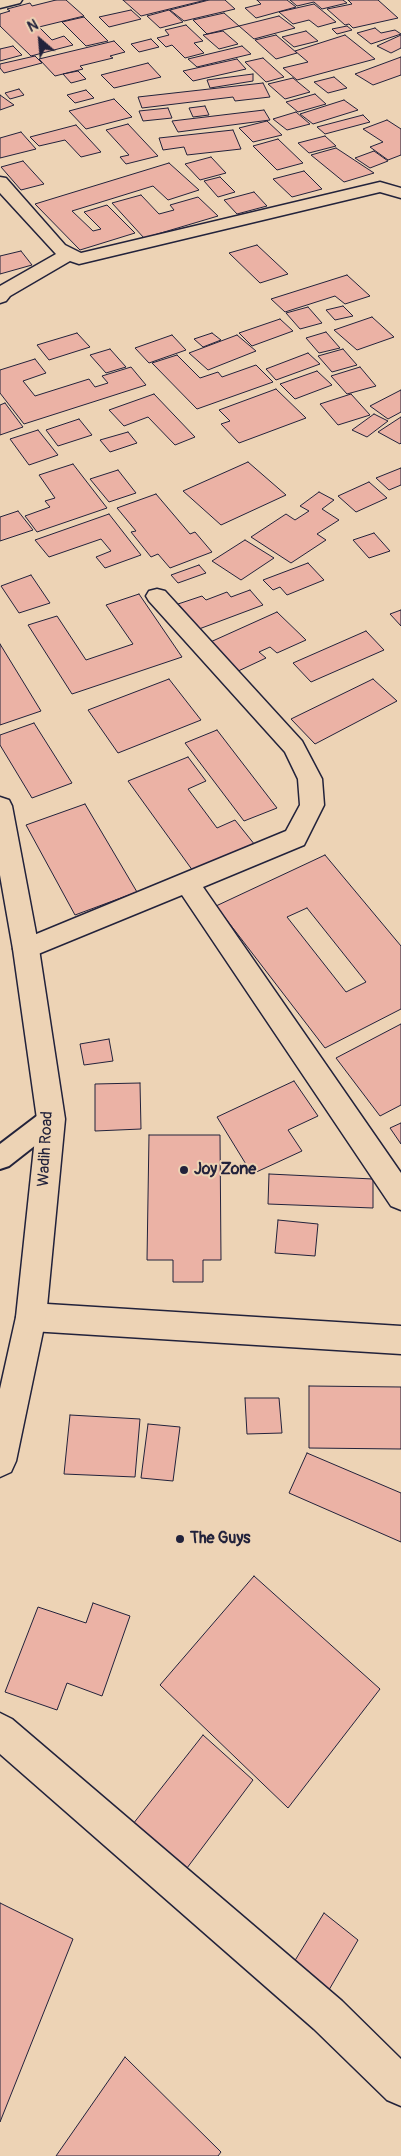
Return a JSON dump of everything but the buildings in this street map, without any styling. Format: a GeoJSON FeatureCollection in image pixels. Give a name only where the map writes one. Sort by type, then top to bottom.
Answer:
{"type":"FeatureCollection","features":[{"type":"Feature","properties":{"kind":"street"},"geometry":{"type":"LineString","coordinates":[[0,4],[16,0]]}},
{"type":"Feature","properties":{"kind":"street"},"geometry":{"type":"LineString","coordinates":[[0,182],[14,210],[59,249],[79,259],[380,187],[401,193]]}},
{"type":"Feature","properties":{"kind":"street"},"geometry":{"type":"LineString","coordinates":[[0,296],[3,292],[70,254]]}},
{"type":"Feature","properties":{"kind":"street"},"geometry":{"type":"LineString","coordinates":[[26,949],[295,838],[312,805],[310,779],[294,747],[157,596]]}},
{"type":"Feature","properties":{"kind":"street","name":"Wadih Road"},"geometry":{"type":"LineString","coordinates":[[0,806],[26,949],[51,1120],[31,1316],[0,1461]]}},
{"type":"Feature","properties":{"kind":"street"},"geometry":{"type":"LineString","coordinates":[[187,883],[401,1197]]}},
{"type":"Feature","properties":{"kind":"street"},"geometry":{"type":"LineString","coordinates":[[31,1316],[401,1340]]}},
{"type":"Feature","properties":{"kind":"street"},"geometry":{"type":"LineString","coordinates":[[0,1731],[328,2015],[401,2086]]}},
{"type":"Feature","properties":{"kind":"lane"},"geometry":{"type":"LineString","coordinates":[[0,1158],[51,1120]]}},
{"type":"Feature","properties":{"kind":"place","name":"Joy Zone"},"geometry":{"type":"Point","coordinates":[184,1170]}},
{"type":"Feature","properties":{"kind":"place","name":"The Guys"},"geometry":{"type":"Point","coordinates":[180,1539]}}]}
